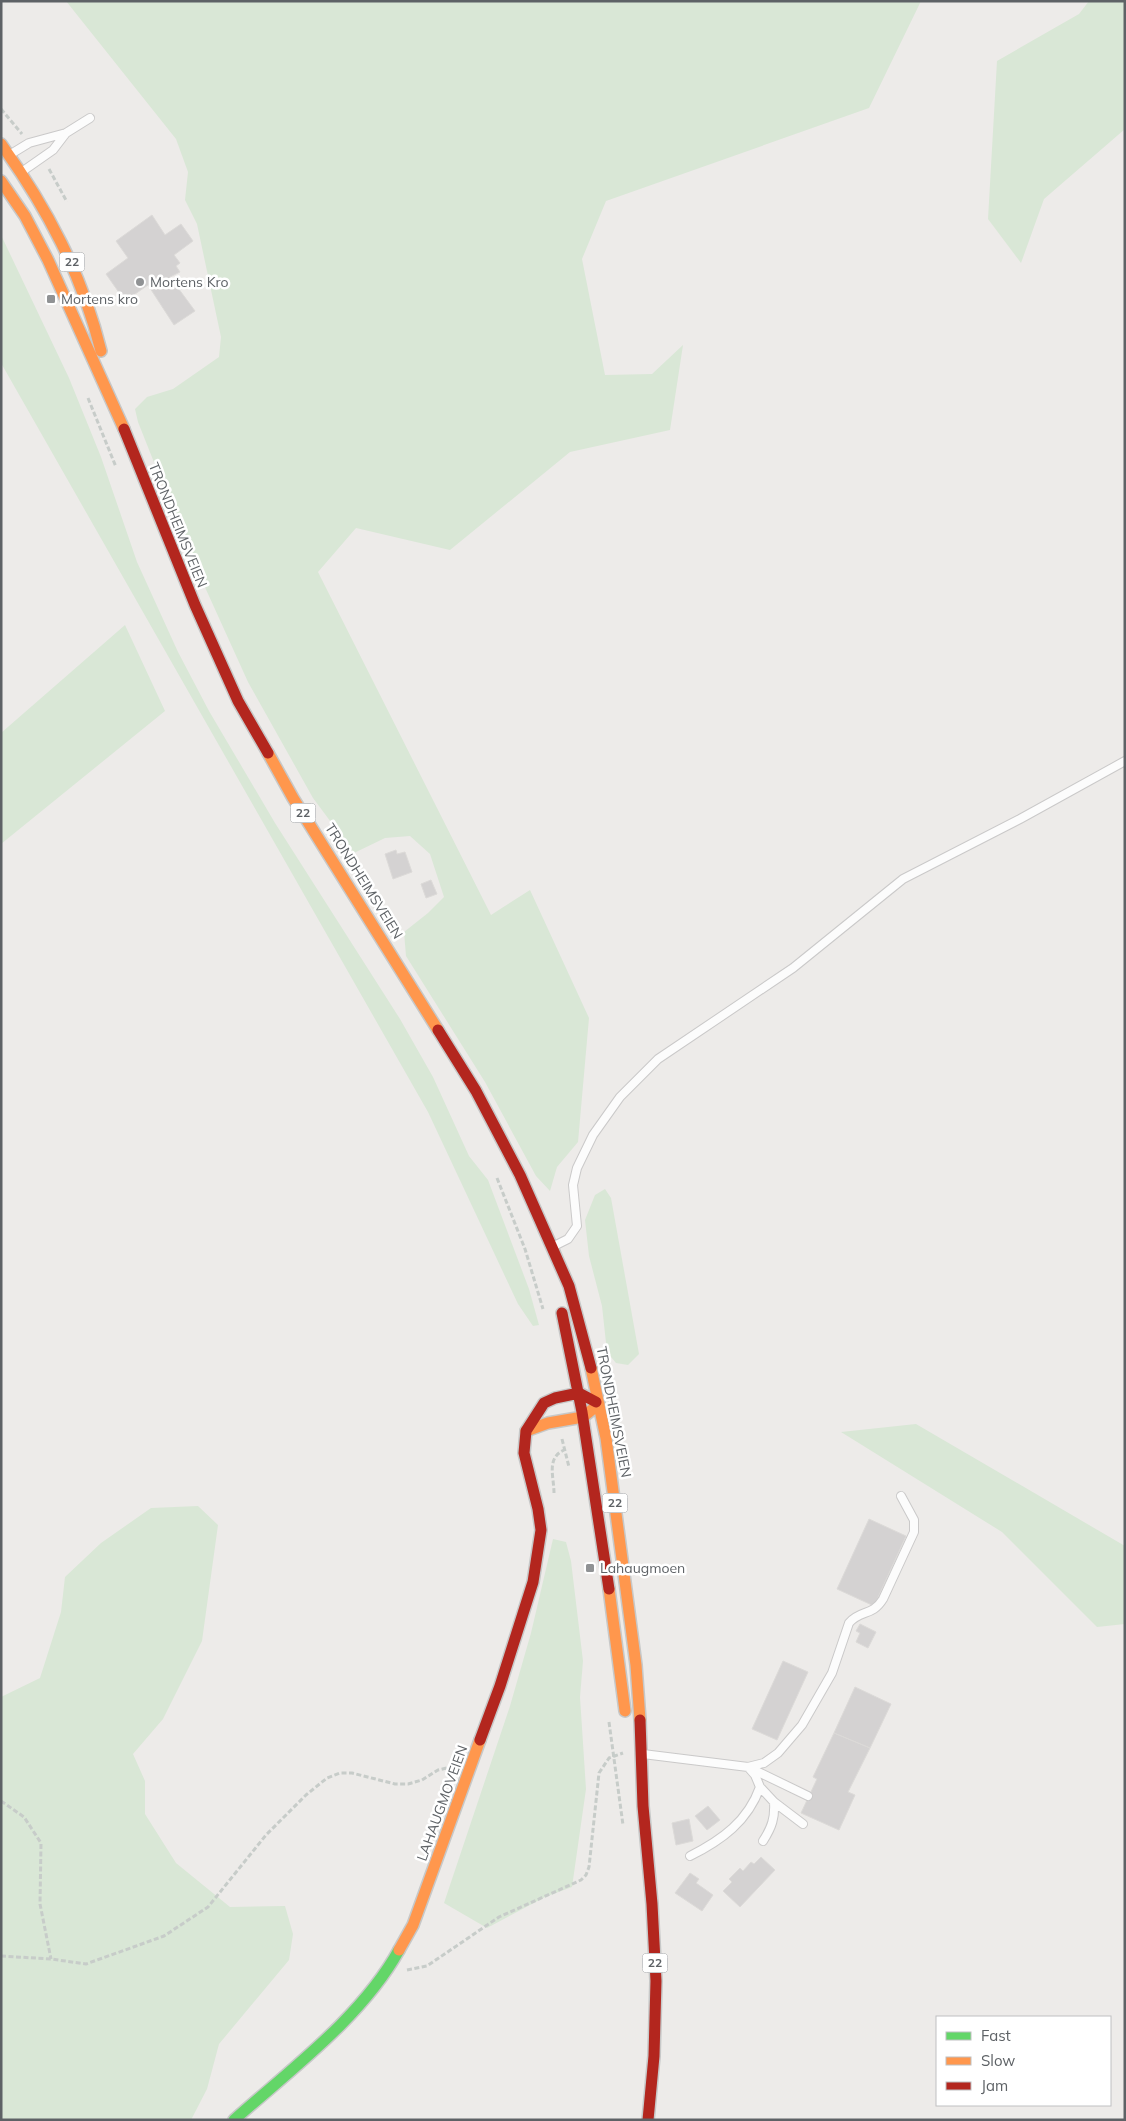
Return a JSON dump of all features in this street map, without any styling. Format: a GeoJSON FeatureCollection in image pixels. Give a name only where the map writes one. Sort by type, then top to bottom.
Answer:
{"type":"FeatureCollection","features":[{"type":"Feature","properties":{"kind":"main road","name":"TRONDHEIMSVEIEN"},"geometry":{"type":"LineString","coordinates":[[1,144],[5,159],[21,172],[56,228],[80,283],[99,344],[110,394]]}},
{"type":"Feature","properties":{"kind":"main road","name":"TRONDHEIMSVEIEN"},"geometry":{"type":"LineString","coordinates":[[1,181],[24,216],[48,260],[86,348],[110,394],[198,613],[238,701],[293,798],[476,1091],[507,1148],[536,1212],[548,1249],[553,1277]]}},
{"type":"Feature","properties":{"kind":"main road","name":"TRONDHEIMSVEIEN"},"geometry":{"type":"LineString","coordinates":[[548,1249],[572,1294],[587,1348],[599,1404],[632,1627],[634,1750],[643,1806],[652,1904],[656,1981],[654,2056],[648,2120]]}},
{"type":"Feature","properties":{"kind":"main road","name":"22"},"geometry":{"type":"LineString","coordinates":[[560,1304],[583,1417],[626,1724]]}},
{"type":"Feature","properties":{"kind":"main road"},"geometry":{"type":"LineString","coordinates":[[526,1431],[548,1423],[583,1417],[599,1404],[590,1397],[579,1393]]}},
{"type":"Feature","properties":{"kind":"main road","name":"LAHAUGMOVEIEN"},"geometry":{"type":"LineString","coordinates":[[234,2120],[349,2016],[370,1992],[405,1941],[421,1905],[516,1641],[537,1562],[540,1518],[524,1453],[526,1431],[544,1403],[555,1398],[579,1393]]}},
{"type":"Feature","properties":{"kind":"lane"},"geometry":{"type":"LineString","coordinates":[[5,159],[29,143],[66,133],[90,118]]}},
{"type":"Feature","properties":{"kind":"lane"},"geometry":{"type":"LineString","coordinates":[[1,174],[21,172],[53,150],[66,133]]}},
{"type":"Feature","properties":{"kind":"lane"},"geometry":{"type":"LineString","coordinates":[[548,1249],[568,1239],[577,1226],[573,1185],[577,1168],[594,1135],[620,1097],[658,1059],[793,968],[903,879],[1020,819],[1125,761]]}},
{"type":"Feature","properties":{"kind":"lane"},"geometry":{"type":"LineString","coordinates":[[748,1767],[764,1763],[778,1753],[802,1724],[832,1673],[849,1623],[854,1617],[878,1608],[914,1532],[914,1520],[901,1496]]}},
{"type":"Feature","properties":{"kind":"lane"},"geometry":{"type":"LineString","coordinates":[[634,1750],[748,1767],[808,1796]]}},
{"type":"Feature","properties":{"kind":"lane"},"geometry":{"type":"LineString","coordinates":[[748,1767],[755,1775],[760,1786],[774,1802],[803,1824]]}},
{"type":"Feature","properties":{"kind":"lane"},"geometry":{"type":"LineString","coordinates":[[690,1856],[714,1844],[744,1818],[760,1786]]}},
{"type":"Feature","properties":{"kind":"lane"},"geometry":{"type":"LineString","coordinates":[[763,1841],[775,1816],[774,1802]]}},
{"type":"Feature","properties":{"kind":"path"},"geometry":{"type":"LineString","coordinates":[[1,109],[24,137]]}},
{"type":"Feature","properties":{"kind":"path"},"geometry":{"type":"LineString","coordinates":[[49,169],[67,202]]}},
{"type":"Feature","properties":{"kind":"path"},"geometry":{"type":"LineString","coordinates":[[560,1433],[570,1469]]}},
{"type":"Feature","properties":{"kind":"path"},"geometry":{"type":"LineString","coordinates":[[609,1717],[624,1828]]}},
{"type":"Feature","properties":{"kind":"path"},"geometry":{"type":"LineString","coordinates":[[390,1965],[411,1970],[427,1966],[498,1917],[580,1880],[589,1867],[599,1772],[605,1762],[614,1756],[634,1750]]}},
{"type":"Feature","properties":{"kind":"path"},"geometry":{"type":"LineString","coordinates":[[1,1956],[50,1959],[86,1964],[164,1936],[208,1907],[266,1835],[306,1795],[327,1778],[340,1773],[352,1773],[394,1784],[408,1784],[422,1780],[448,1767],[454,1768],[455,1777],[465,1781]]}},
{"type":"Feature","properties":{"kind":"path"},"geometry":{"type":"LineString","coordinates":[[1,1801],[24,1817],[40,1843],[40,1904],[50,1959]]}},
{"type":"Feature","properties":{"kind":"green space"},"geometry":{"type":"Polygon","coordinates":[[[66,1],[921,1],[869,108],[606,201],[582,259],[605,375],[652,374],[683,345],[670,430],[570,452],[450,550],[356,528],[318,572],[491,915],[530,890],[589,1018],[578,1142],[557,1167],[550,1191],[536,1176],[485,1082],[406,956],[404,932],[428,913],[444,897],[430,854],[410,836],[385,838],[354,853],[313,798],[248,682],[194,563],[138,422],[135,409],[147,397],[173,389],[219,357],[221,337],[197,224],[185,200],[188,172],[176,139],[66,1]]]}},
{"type":"Feature","properties":{"kind":"green space"},"geometry":{"type":"Polygon","coordinates":[[[1089,1],[1125,1],[1125,129],[1044,199],[1021,263],[988,219],[997,61],[1079,14],[1089,1]]]}},
{"type":"Feature","properties":{"kind":"green space"},"geometry":{"type":"Polygon","coordinates":[[[1,235],[69,378],[101,457],[137,562],[178,652],[209,711],[275,823],[400,1019],[433,1077],[469,1156],[488,1180],[529,1289],[539,1325],[533,1326],[518,1304],[428,1112],[1,363],[1,235]]]}},
{"type":"Feature","properties":{"kind":"green space"},"geometry":{"type":"Polygon","coordinates":[[[125,625],[165,711],[1,844],[1,733],[125,625]]]}},
{"type":"Feature","properties":{"kind":"green space"},"geometry":{"type":"Polygon","coordinates":[[[605,1189],[611,1198],[639,1354],[628,1365],[616,1363],[607,1352],[602,1306],[589,1256],[585,1220],[595,1195],[605,1189]]]}},
{"type":"Feature","properties":{"kind":"green space"},"geometry":{"type":"Polygon","coordinates":[[[916,1424],[1125,1546],[1125,1624],[1097,1627],[1002,1532],[841,1432],[916,1424]]]}},
{"type":"Feature","properties":{"kind":"green space"},"geometry":{"type":"Polygon","coordinates":[[[198,1506],[218,1525],[202,1641],[163,1719],[133,1754],[145,1781],[145,1814],[176,1863],[230,1907],[285,1906],[293,1934],[289,1960],[219,2044],[207,2089],[191,2120],[1,2120],[1,1697],[40,1678],[61,1612],[65,1577],[101,1543],[151,1508],[198,1506]]]}},
{"type":"Feature","properties":{"kind":"green space"},"geometry":{"type":"Polygon","coordinates":[[[553,1539],[566,1542],[571,1561],[583,1661],[580,1697],[586,1789],[572,1887],[545,1897],[487,1928],[444,1903],[510,1706],[531,1633],[553,1539]]]}},
{"type":"Feature","properties":{"kind":"building"},"geometry":{"type":"Polygon","coordinates":[[[152,215],[165,235],[181,224],[193,241],[174,255],[180,263],[176,266],[180,272],[170,277],[195,311],[174,325],[148,285],[125,301],[106,274],[128,258],[116,241],[152,215]]]}},
{"type":"Feature","properties":{"kind":"building"},"geometry":{"type":"Polygon","coordinates":[[[396,850],[397,854],[405,852],[412,872],[393,879],[385,854],[396,850]]]}},
{"type":"Feature","properties":{"kind":"building"},"geometry":{"type":"Polygon","coordinates":[[[431,880],[437,894],[426,898],[421,884],[431,880]]]}},
{"type":"Feature","properties":{"kind":"building"},"geometry":{"type":"Polygon","coordinates":[[[869,1519],[906,1536],[874,1606],[837,1589],[869,1519]]]}},
{"type":"Feature","properties":{"kind":"building"},"geometry":{"type":"Polygon","coordinates":[[[860,1624],[876,1632],[868,1648],[856,1642],[860,1633],[856,1631],[860,1624]]]}},
{"type":"Feature","properties":{"kind":"building"},"geometry":{"type":"Polygon","coordinates":[[[783,1661],[808,1672],[777,1740],[752,1729],[783,1661]]]}},
{"type":"Feature","properties":{"kind":"building"},"geometry":{"type":"Polygon","coordinates":[[[855,1687],[891,1704],[870,1748],[834,1733],[855,1687]]]}},
{"type":"Feature","properties":{"kind":"building"},"geometry":{"type":"Polygon","coordinates":[[[834,1733],[870,1748],[848,1792],[855,1795],[839,1830],[801,1813],[817,1779],[813,1777],[834,1733]]]}},
{"type":"Feature","properties":{"kind":"building"},"geometry":{"type":"Polygon","coordinates":[[[708,1806],[720,1820],[707,1830],[695,1816],[708,1806]]]}},
{"type":"Feature","properties":{"kind":"building"},"geometry":{"type":"Polygon","coordinates":[[[689,1819],[693,1841],[676,1845],[672,1823],[689,1819]]]}},
{"type":"Feature","properties":{"kind":"building"},"geometry":{"type":"Polygon","coordinates":[[[761,1857],[775,1870],[740,1907],[723,1891],[732,1882],[729,1879],[740,1868],[743,1871],[751,1862],[754,1864],[761,1857]]]}},
{"type":"Feature","properties":{"kind":"building"},"geometry":{"type":"Polygon","coordinates":[[[690,1873],[699,1879],[696,1883],[713,1895],[702,1911],[675,1893],[690,1873]]]}},
{"type":"Feature","properties":{"kind":"traffic: fast"},"geometry":{"type":"LineString","coordinates":[[234,2120],[301,2062],[345,2020],[384,1974],[399,1950]]}},
{"type":"Feature","properties":{"kind":"traffic: slow"},"geometry":{"type":"LineString","coordinates":[[1,144],[48,217],[61,243],[84,295],[101,351]]}},
{"type":"Feature","properties":{"kind":"traffic: slow"},"geometry":{"type":"LineString","coordinates":[[1,181],[25,216],[48,260],[124,429]]}},
{"type":"Feature","properties":{"kind":"traffic: slow"},"geometry":{"type":"LineString","coordinates":[[268,753],[293,798],[438,1030]]}},
{"type":"Feature","properties":{"kind":"traffic: slow"},"geometry":{"type":"LineString","coordinates":[[591,1368],[606,1438],[636,1665],[640,1720]]}},
{"type":"Feature","properties":{"kind":"traffic: slow"},"geometry":{"type":"LineString","coordinates":[[526,1431],[548,1423],[583,1417],[599,1404],[596,1402]]}},
{"type":"Feature","properties":{"kind":"traffic: slow"},"geometry":{"type":"LineString","coordinates":[[609,1589],[625,1711]]}},
{"type":"Feature","properties":{"kind":"traffic: slow"},"geometry":{"type":"LineString","coordinates":[[399,1950],[413,1925],[480,1740]]}},
{"type":"Feature","properties":{"kind":"traffic: jam"},"geometry":{"type":"LineString","coordinates":[[124,429],[195,605],[238,701],[268,753]]}},
{"type":"Feature","properties":{"kind":"traffic: jam"},"geometry":{"type":"LineString","coordinates":[[438,1030],[476,1091],[520,1175],[569,1286],[591,1368]]}},
{"type":"Feature","properties":{"kind":"traffic: jam"},"geometry":{"type":"LineString","coordinates":[[562,1313],[582,1412],[609,1589]]}},
{"type":"Feature","properties":{"kind":"traffic: jam"},"geometry":{"type":"LineString","coordinates":[[480,1740],[500,1686],[533,1582],[541,1530],[538,1509],[524,1453],[526,1431],[544,1403],[555,1398],[579,1393],[596,1402]]}},
{"type":"Feature","properties":{"kind":"traffic: jam"},"geometry":{"type":"LineString","coordinates":[[640,1720],[643,1806],[652,1904],[656,1981],[654,2056],[648,2120]]}},
{"type":"Feature","properties":{"kind":"place","name":"Mortens Kro"},"geometry":{"type":"Point","coordinates":[140,282]}},
{"type":"Feature","properties":{"kind":"place","name":"Mortens kro"},"geometry":{"type":"Point","coordinates":[51,299]}},
{"type":"Feature","properties":{"kind":"place","name":"Lahaugmoen"},"geometry":{"type":"Point","coordinates":[590,1568]}}]}
